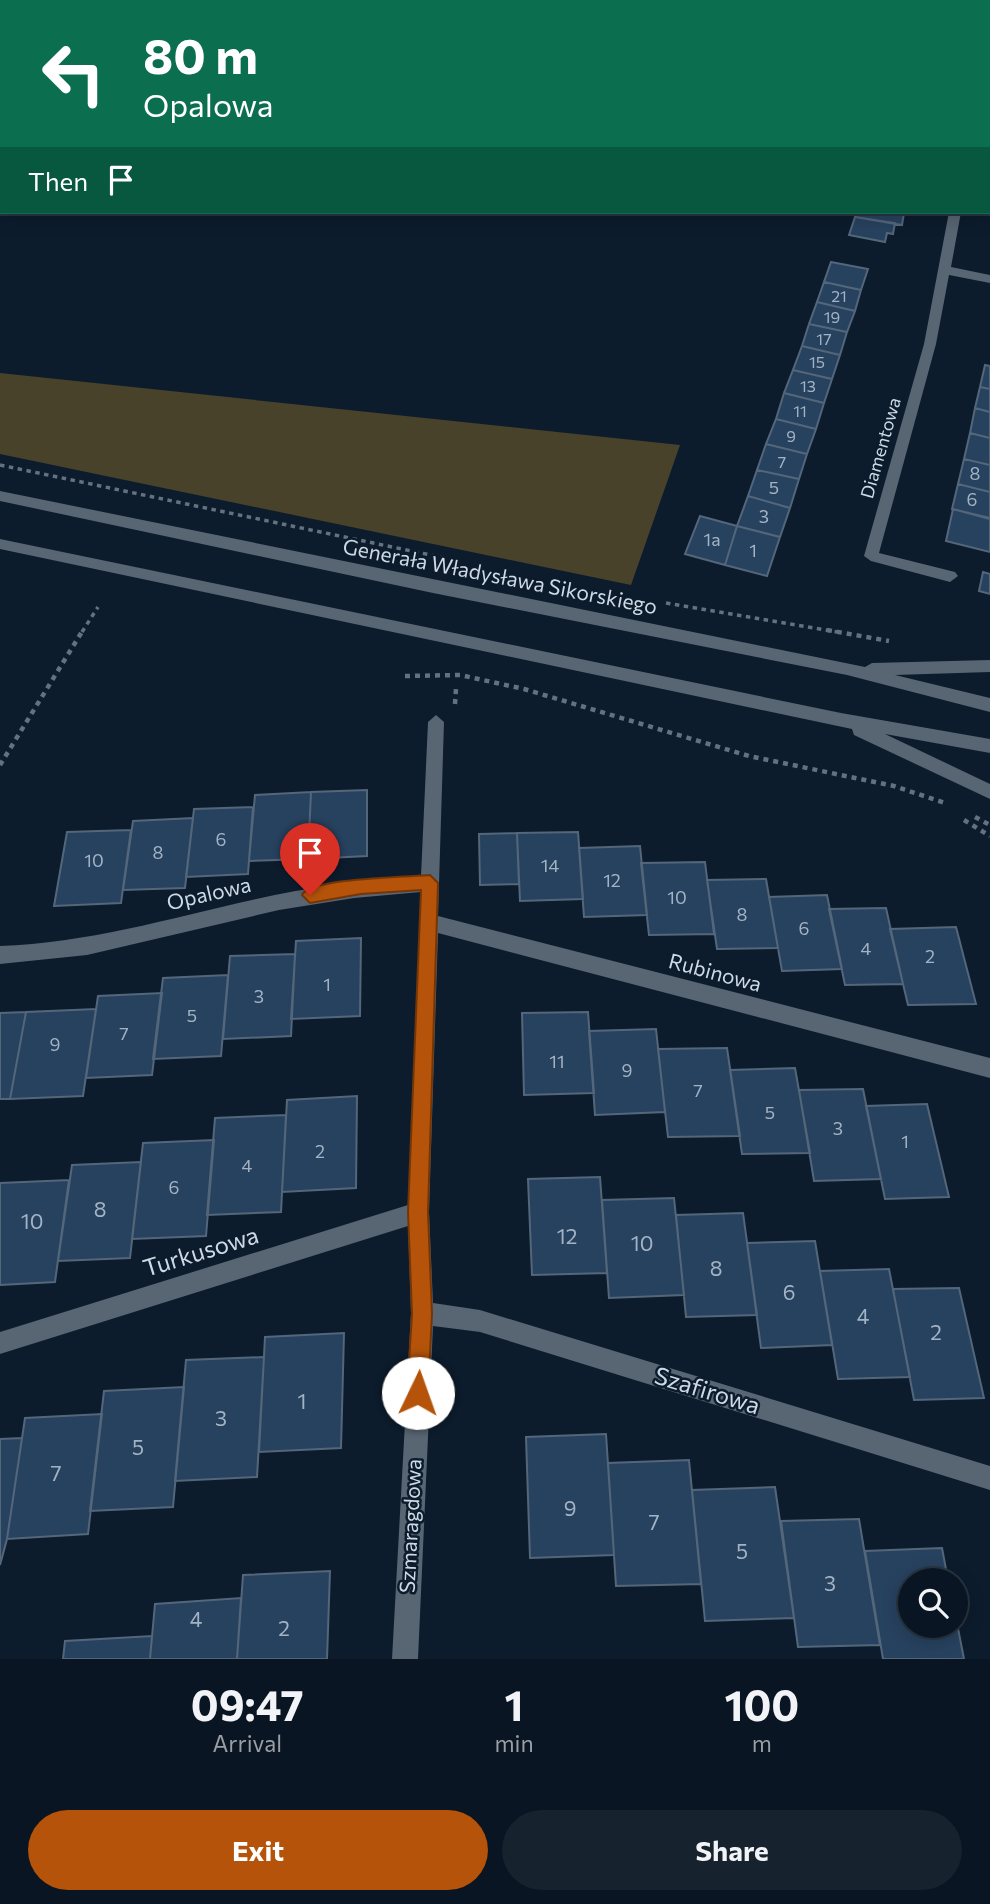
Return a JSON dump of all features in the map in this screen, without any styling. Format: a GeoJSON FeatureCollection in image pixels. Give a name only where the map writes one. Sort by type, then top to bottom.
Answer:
{"type":"FeatureCollection","features":[{"type":"Feature","properties":{"kind":"street","name":"Diamentowa"},"geometry":{"type":"LineString","coordinates":[[950,576],[871,556],[930,344],[955,214]]}},
{"type":"Feature","properties":{"kind":"street"},"geometry":{"type":"LineString","coordinates":[[945,270],[990,279]]}},
{"type":"Feature","properties":{"kind":"street","name":"Generała Władysława Sikorskiego"},"geometry":{"type":"LineString","coordinates":[[0,496],[433,587],[847,669],[990,705]]}},
{"type":"Feature","properties":{"kind":"street"},"geometry":{"type":"LineString","coordinates":[[0,544],[841,720],[990,746]]}},
{"type":"Feature","properties":{"kind":"street"},"geometry":{"type":"LineString","coordinates":[[847,669],[990,666]]}},
{"type":"Feature","properties":{"kind":"street"},"geometry":{"type":"LineString","coordinates":[[841,720],[990,792]]}},
{"type":"Feature","properties":{"kind":"street","name":"Szmaragdowa"},"geometry":{"type":"LineString","coordinates":[[405,1659],[422,1314],[418,1212],[436,722]]}},
{"type":"Feature","properties":{"kind":"street","name":"Opalowa"},"geometry":{"type":"LineString","coordinates":[[0,955],[37,955],[90,946],[273,902],[348,889],[430,883]]}},
{"type":"Feature","properties":{"kind":"street","name":"Rubinowa"},"geometry":{"type":"LineString","coordinates":[[428,922],[990,1068]]}},
{"type":"Feature","properties":{"kind":"street","name":"Turkusowa"},"geometry":{"type":"LineString","coordinates":[[0,1343],[418,1212]]}},
{"type":"Feature","properties":{"kind":"street","name":"Szafirowa"},"geometry":{"type":"LineString","coordinates":[[422,1314],[480,1321],[990,1478]]}},
{"type":"Feature","properties":{"kind":"path"},"geometry":{"type":"LineString","coordinates":[[0,465],[448,559]]}},
{"type":"Feature","properties":{"kind":"path"},"geometry":{"type":"LineString","coordinates":[[665,603],[892,641]]}},
{"type":"Feature","properties":{"kind":"path"},"geometry":{"type":"LineString","coordinates":[[0,765],[98,607]]}},
{"type":"Feature","properties":{"kind":"path"},"geometry":{"type":"LineString","coordinates":[[405,676],[460,676],[524,689],[750,756],[894,786],[958,808]]}},
{"type":"Feature","properties":{"kind":"path"},"geometry":{"type":"LineString","coordinates":[[969,814],[990,825]]}},
{"type":"Feature","properties":{"kind":"path"},"geometry":{"type":"LineString","coordinates":[[964,820],[990,836]]}},
{"type":"Feature","properties":{"kind":"shaded area"},"geometry":{"type":"Polygon","coordinates":[[[0,373],[680,445],[631,585],[0,454],[0,373]]]}},
{"type":"Feature","properties":{"kind":"building"},"geometry":{"type":"Polygon","coordinates":[[[856,214],[904,214],[902,225],[855,217],[856,214]]]}},
{"type":"Feature","properties":{"kind":"building"},"geometry":{"type":"Polygon","coordinates":[[[855,217],[895,223],[893,234],[887,233],[885,242],[849,235],[855,217]]]}},
{"type":"Feature","properties":{"kind":"building"},"geometry":{"type":"Polygon","coordinates":[[[831,262],[868,269],[861,290],[824,282],[831,262]]]}},
{"type":"Feature","properties":{"kind":"building"},"geometry":{"type":"Polygon","coordinates":[[[824,282],[861,290],[855,311],[817,302],[824,282]]]}},
{"type":"Feature","properties":{"kind":"building"},"geometry":{"type":"Polygon","coordinates":[[[817,302],[855,311],[847,332],[809,324],[817,302]]]}},
{"type":"Feature","properties":{"kind":"building"},"geometry":{"type":"Polygon","coordinates":[[[809,324],[847,332],[840,355],[802,346],[809,324]]]}},
{"type":"Feature","properties":{"kind":"building"},"geometry":{"type":"Polygon","coordinates":[[[802,346],[840,355],[832,379],[793,370],[802,346]]]}},
{"type":"Feature","properties":{"kind":"building"},"geometry":{"type":"Polygon","coordinates":[[[985,365],[990,366],[990,389],[980,387],[985,365]]]}},
{"type":"Feature","properties":{"kind":"building"},"geometry":{"type":"Polygon","coordinates":[[[793,370],[832,379],[824,403],[784,393],[793,370]]]}},
{"type":"Feature","properties":{"kind":"building"},"geometry":{"type":"Polygon","coordinates":[[[980,387],[990,389],[990,412],[975,408],[980,387]]]}},
{"type":"Feature","properties":{"kind":"building"},"geometry":{"type":"Polygon","coordinates":[[[784,393],[824,403],[816,429],[776,419],[784,393]]]}},
{"type":"Feature","properties":{"kind":"building"},"geometry":{"type":"Polygon","coordinates":[[[975,408],[990,412],[990,438],[970,433],[975,408]]]}},
{"type":"Feature","properties":{"kind":"building"},"geometry":{"type":"Polygon","coordinates":[[[776,419],[816,429],[807,454],[766,444],[776,419]]]}},
{"type":"Feature","properties":{"kind":"building"},"geometry":{"type":"Polygon","coordinates":[[[970,433],[990,438],[990,465],[964,459],[970,433]]]}},
{"type":"Feature","properties":{"kind":"building"},"geometry":{"type":"Polygon","coordinates":[[[766,444],[807,454],[799,479],[757,470],[766,444]]]}},
{"type":"Feature","properties":{"kind":"building"},"geometry":{"type":"Polygon","coordinates":[[[964,459],[990,465],[990,492],[958,484],[964,459]]]}},
{"type":"Feature","properties":{"kind":"building"},"geometry":{"type":"Polygon","coordinates":[[[757,470],[799,479],[790,508],[748,496],[757,470]]]}},
{"type":"Feature","properties":{"kind":"building"},"geometry":{"type":"Polygon","coordinates":[[[958,484],[990,492],[990,518],[952,509],[958,484]]]}},
{"type":"Feature","properties":{"kind":"building"},"geometry":{"type":"Polygon","coordinates":[[[748,496],[790,508],[780,537],[737,526],[748,496]]]}},
{"type":"Feature","properties":{"kind":"building"},"geometry":{"type":"Polygon","coordinates":[[[953,509],[990,519],[990,552],[946,541],[953,509]]]}},
{"type":"Feature","properties":{"kind":"building"},"geometry":{"type":"Polygon","coordinates":[[[700,516],[737,526],[725,565],[685,554],[700,516]]]}},
{"type":"Feature","properties":{"kind":"building"},"geometry":{"type":"Polygon","coordinates":[[[737,526],[780,537],[767,576],[725,565],[737,526]]]}},
{"type":"Feature","properties":{"kind":"building"},"geometry":{"type":"Polygon","coordinates":[[[983,572],[990,574],[990,594],[979,591],[983,572]]]}},
{"type":"Feature","properties":{"kind":"building"},"geometry":{"type":"Polygon","coordinates":[[[367,790],[367,856],[308,859],[311,792],[367,790]]]}},
{"type":"Feature","properties":{"kind":"building"},"geometry":{"type":"Polygon","coordinates":[[[311,792],[308,859],[249,861],[255,795],[311,792]]]}},
{"type":"Feature","properties":{"kind":"building"},"geometry":{"type":"Polygon","coordinates":[[[253,807],[248,874],[186,877],[194,809],[253,807]]]}},
{"type":"Feature","properties":{"kind":"building"},"geometry":{"type":"Polygon","coordinates":[[[193,818],[185,888],[123,890],[133,821],[193,818]]]}},
{"type":"Feature","properties":{"kind":"building"},"geometry":{"type":"Polygon","coordinates":[[[131,830],[121,903],[54,906],[67,832],[131,830]]]}},
{"type":"Feature","properties":{"kind":"building"},"geometry":{"type":"Polygon","coordinates":[[[578,832],[583,899],[520,901],[517,833],[578,832]]]}},
{"type":"Feature","properties":{"kind":"building"},"geometry":{"type":"Polygon","coordinates":[[[517,833],[519,884],[480,885],[479,834],[517,833]]]}},
{"type":"Feature","properties":{"kind":"building"},"geometry":{"type":"Polygon","coordinates":[[[640,846],[647,915],[584,917],[579,848],[640,846]]]}},
{"type":"Feature","properties":{"kind":"building"},"geometry":{"type":"Polygon","coordinates":[[[705,862],[714,934],[649,935],[641,863],[705,862]]]}},
{"type":"Feature","properties":{"kind":"building"},"geometry":{"type":"Polygon","coordinates":[[[766,879],[778,948],[717,949],[707,880],[766,879]]]}},
{"type":"Feature","properties":{"kind":"building"},"geometry":{"type":"Polygon","coordinates":[[[827,895],[842,969],[782,971],[769,897],[827,895]]]}},
{"type":"Feature","properties":{"kind":"building"},"geometry":{"type":"Polygon","coordinates":[[[886,908],[903,984],[845,985],[829,909],[886,908]]]}},
{"type":"Feature","properties":{"kind":"building"},"geometry":{"type":"Polygon","coordinates":[[[956,927],[976,1004],[908,1005],[890,929],[956,927]]]}},
{"type":"Feature","properties":{"kind":"building"},"geometry":{"type":"Polygon","coordinates":[[[361,938],[360,1016],[291,1019],[296,941],[361,938]]]}},
{"type":"Feature","properties":{"kind":"building"},"geometry":{"type":"Polygon","coordinates":[[[295,954],[291,1036],[223,1039],[230,956],[295,954]]]}},
{"type":"Feature","properties":{"kind":"building"},"geometry":{"type":"Polygon","coordinates":[[[228,975],[221,1056],[153,1059],[163,978],[228,975]]]}},
{"type":"Feature","properties":{"kind":"building"},"geometry":{"type":"Polygon","coordinates":[[[162,993],[152,1075],[86,1078],[98,996],[162,993]]]}},
{"type":"Feature","properties":{"kind":"building"},"geometry":{"type":"Polygon","coordinates":[[[96,1009],[83,1096],[10,1099],[26,1012],[96,1009]]]}},
{"type":"Feature","properties":{"kind":"building"},"geometry":{"type":"Polygon","coordinates":[[[26,1012],[10,1099],[0,1099],[0,1013],[26,1012]]]}},
{"type":"Feature","properties":{"kind":"building"},"geometry":{"type":"Polygon","coordinates":[[[588,1012],[594,1093],[524,1095],[522,1013],[588,1012]]]}},
{"type":"Feature","properties":{"kind":"building"},"geometry":{"type":"Polygon","coordinates":[[[656,1029],[665,1112],[595,1115],[589,1031],[656,1029]]]}},
{"type":"Feature","properties":{"kind":"building"},"geometry":{"type":"Polygon","coordinates":[[[727,1048],[740,1136],[668,1137],[658,1049],[727,1048]]]}},
{"type":"Feature","properties":{"kind":"building"},"geometry":{"type":"Polygon","coordinates":[[[795,1068],[810,1153],[742,1154],[730,1070],[795,1068]]]}},
{"type":"Feature","properties":{"kind":"building"},"geometry":{"type":"Polygon","coordinates":[[[863,1089],[881,1179],[814,1181],[799,1090],[863,1089]]]}},
{"type":"Feature","properties":{"kind":"building"},"geometry":{"type":"Polygon","coordinates":[[[357,1096],[356,1188],[282,1192],[287,1100],[357,1096]]]}},
{"type":"Feature","properties":{"kind":"building"},"geometry":{"type":"Polygon","coordinates":[[[927,1104],[949,1197],[885,1199],[866,1106],[927,1104]]]}},
{"type":"Feature","properties":{"kind":"building"},"geometry":{"type":"Polygon","coordinates":[[[286,1115],[281,1212],[207,1215],[215,1118],[286,1115]]]}},
{"type":"Feature","properties":{"kind":"building"},"geometry":{"type":"Polygon","coordinates":[[[214,1140],[206,1236],[132,1239],[143,1143],[214,1140]]]}},
{"type":"Feature","properties":{"kind":"building"},"geometry":{"type":"Polygon","coordinates":[[[141,1162],[130,1258],[58,1261],[72,1165],[141,1162]]]}},
{"type":"Feature","properties":{"kind":"building"},"geometry":{"type":"Polygon","coordinates":[[[600,1177],[607,1273],[532,1275],[528,1179],[600,1177]]]}},
{"type":"Feature","properties":{"kind":"building"},"geometry":{"type":"Polygon","coordinates":[[[69,1180],[55,1282],[0,1285],[0,1183],[69,1180]]]}},
{"type":"Feature","properties":{"kind":"building"},"geometry":{"type":"Polygon","coordinates":[[[674,1198],[684,1295],[609,1298],[602,1200],[674,1198]]]}},
{"type":"Feature","properties":{"kind":"building"},"geometry":{"type":"Polygon","coordinates":[[[743,1213],[757,1315],[686,1317],[676,1215],[743,1213]]]}},
{"type":"Feature","properties":{"kind":"building"},"geometry":{"type":"Polygon","coordinates":[[[815,1241],[832,1345],[761,1348],[747,1243],[815,1241]]]}},
{"type":"Feature","properties":{"kind":"building"},"geometry":{"type":"Polygon","coordinates":[[[889,1269],[910,1377],[838,1379],[820,1271],[889,1269]]]}},
{"type":"Feature","properties":{"kind":"building"},"geometry":{"type":"Polygon","coordinates":[[[959,1288],[984,1398],[914,1400],[893,1289],[959,1288]]]}},
{"type":"Feature","properties":{"kind":"building"},"geometry":{"type":"Polygon","coordinates":[[[344,1333],[341,1448],[259,1452],[265,1337],[344,1333]]]}},
{"type":"Feature","properties":{"kind":"building"},"geometry":{"type":"Polygon","coordinates":[[[264,1357],[257,1477],[175,1481],[186,1360],[264,1357]]]}},
{"type":"Feature","properties":{"kind":"building"},"geometry":{"type":"Polygon","coordinates":[[[184,1387],[173,1507],[90,1511],[104,1391],[184,1387]]]}},
{"type":"Feature","properties":{"kind":"building"},"geometry":{"type":"Polygon","coordinates":[[[102,1414],[88,1534],[7,1539],[25,1418],[102,1414]]]}},
{"type":"Feature","properties":{"kind":"building"},"geometry":{"type":"Polygon","coordinates":[[[606,1434],[614,1555],[530,1558],[526,1437],[606,1434]]]}},
{"type":"Feature","properties":{"kind":"building"},"geometry":{"type":"Polygon","coordinates":[[[22,1438],[7,1539],[0,1565],[0,1439],[22,1438]]]}},
{"type":"Feature","properties":{"kind":"building"},"geometry":{"type":"Polygon","coordinates":[[[689,1460],[701,1584],[616,1586],[608,1463],[689,1460]]]}},
{"type":"Feature","properties":{"kind":"building"},"geometry":{"type":"Polygon","coordinates":[[[775,1487],[794,1618],[705,1621],[692,1490],[775,1487]]]}},
{"type":"Feature","properties":{"kind":"building"},"geometry":{"type":"Polygon","coordinates":[[[859,1519],[880,1645],[798,1647],[781,1521],[859,1519]]]}},
{"type":"Feature","properties":{"kind":"building"},"geometry":{"type":"Polygon","coordinates":[[[942,1548],[946,1568],[898,1568],[898,1638],[960,1638],[964,1659],[883,1659],[865,1551],[942,1548]]]}},
{"type":"Feature","properties":{"kind":"building"},"geometry":{"type":"Polygon","coordinates":[[[330,1571],[327,1659],[237,1659],[243,1575],[330,1571]]]}},
{"type":"Feature","properties":{"kind":"building"},"geometry":{"type":"Polygon","coordinates":[[[241,1598],[237,1659],[150,1659],[155,1604],[241,1598]]]}},
{"type":"Feature","properties":{"kind":"building"},"geometry":{"type":"Polygon","coordinates":[[[152,1636],[150,1659],[63,1659],[65,1641],[152,1636]]]}},
{"type":"Feature","properties":{"kind":"route"},"geometry":{"type":"LineString","coordinates":[[310,895],[361,887],[430,883],[418,1212],[422,1314],[418,1393]]}}]}
